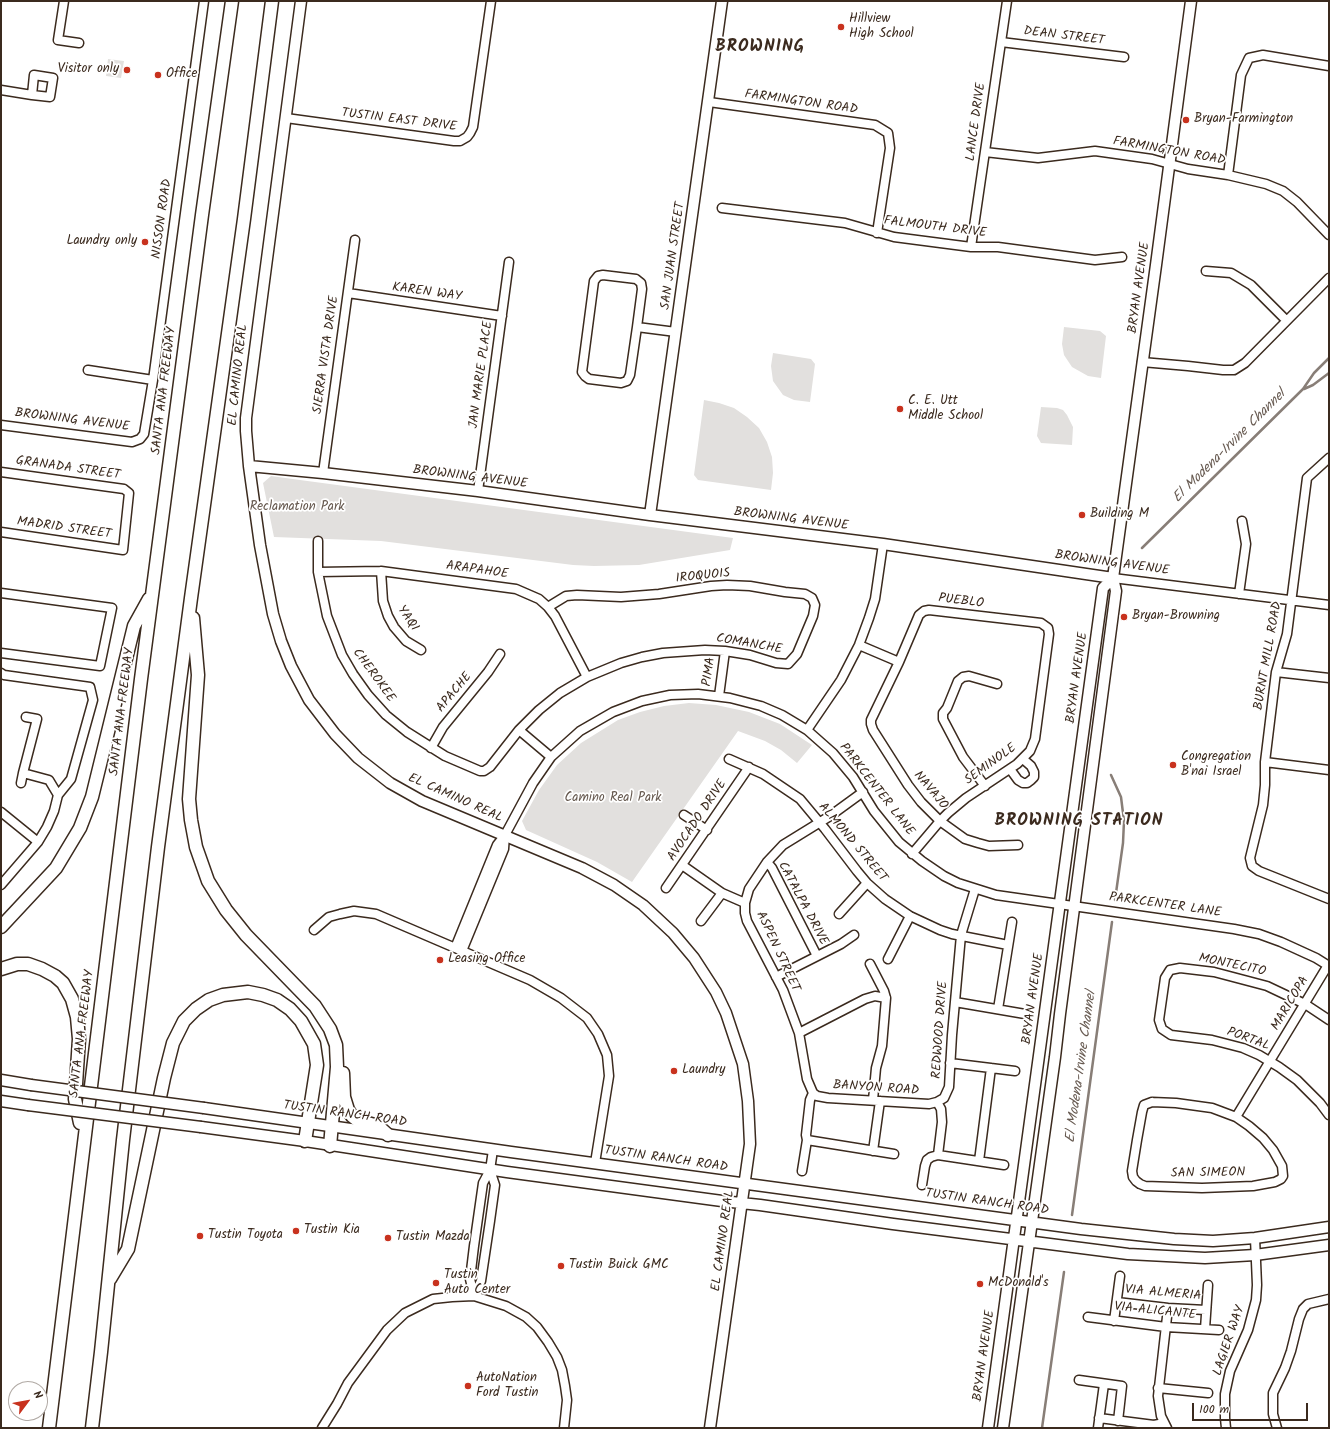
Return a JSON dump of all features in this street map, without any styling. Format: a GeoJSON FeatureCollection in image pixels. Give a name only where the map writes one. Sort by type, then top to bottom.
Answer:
{"type":"FeatureCollection","features":[{"type":"Feature","properties":{"kind":"highway","name":"SANTA ANA FREEWAY"},"geometry":{"type":"LineString","coordinates":[[49,1428],[153,593],[202,215],[232,1]]}},
{"type":"Feature","properties":{"kind":"highway"},"geometry":{"type":"LineString","coordinates":[[92,1428],[123,1140],[157,855],[244,219],[272,1]]}},
{"type":"Feature","properties":{"kind":"highway"},"geometry":{"type":"LineString","coordinates":[[1,927],[56,868],[80,828],[92,797],[134,626],[153,593]]}},
{"type":"Feature","properties":{"kind":"highway"},"geometry":{"type":"LineString","coordinates":[[191,598],[198,675],[190,799],[192,829],[199,858],[208,881],[226,910],[246,935],[315,1006],[327,1023],[341,1057],[344,1098],[348,1110],[352,1116],[357,1120],[378,1126],[388,1135]]}},
{"type":"Feature","properties":{"kind":"highway"},"geometry":{"type":"LineString","coordinates":[[1,969],[17,964],[28,964],[42,969],[55,976],[63,984],[72,999],[77,1017],[79,1039],[75,1099],[84,1141]]}},
{"type":"Feature","properties":{"kind":"highway"},"geometry":{"type":"LineString","coordinates":[[108,1282],[128,1249],[162,1086],[173,1043],[184,1022],[196,1009],[210,1000],[223,995],[248,992],[277,1000],[296,1014],[310,1035],[316,1054],[316,1074],[304,1142]]}},
{"type":"Feature","properties":{"kind":"highway"},"geometry":{"type":"LineString","coordinates":[[330,1146],[337,1067],[335,1043]]}},
{"type":"Feature","properties":{"kind":"main road","name":"EL CAMINO REAL"},"geometry":{"type":"LineString","coordinates":[[301,1],[246,418],[249,466],[260,545],[273,614],[281,641],[309,700],[321,717],[346,746],[369,767],[390,783],[422,801],[582,868],[625,893],[643,905],[673,933],[703,970],[716,992],[726,1013],[743,1064],[746,1082],[750,1144],[710,1428]]}},
{"type":"Feature","properties":{"kind":"main road","name":"SAN JUAN STREET"},"geometry":{"type":"LineString","coordinates":[[650,515],[722,1]]}},
{"type":"Feature","properties":{"kind":"main road","name":"BRYAN AVENUE"},"geometry":{"type":"LineString","coordinates":[[1003,1428],[1055,1057],[1116,591],[1113,578],[1191,1]]}},
{"type":"Feature","properties":{"kind":"main road","name":"BROWNING AVENUE"},"geometry":{"type":"LineString","coordinates":[[249,466],[478,491],[650,515],[883,544],[1113,578]]}},
{"type":"Feature","properties":{"kind":"main road","name":"BRYAN AVENUE"},"geometry":{"type":"LineString","coordinates":[[988,1428],[1103,588],[1113,578]]}},
{"type":"Feature","properties":{"kind":"main road","name":"TUSTIN RANCH ROAD"},"geometry":{"type":"LineString","coordinates":[[1,1080],[493,1150],[1032,1222],[1174,1239],[1213,1241],[1255,1238],[1329,1228]]}},
{"type":"Feature","properties":{"kind":"main road"},"geometry":{"type":"LineString","coordinates":[[1,1101],[201,1127],[490,1170],[1128,1254],[1204,1258],[1256,1256],[1329,1245]]}},
{"type":"Feature","properties":{"kind":"street"},"geometry":{"type":"LineString","coordinates":[[64,1],[58,40],[79,43]]}},
{"type":"Feature","properties":{"kind":"street","name":"NISSON ROAD"},"geometry":{"type":"LineString","coordinates":[[140,439],[146,428],[204,1]]}},
{"type":"Feature","properties":{"kind":"street","name":"TUSTIN EAST DRIVE"},"geometry":{"type":"LineString","coordinates":[[286,118],[454,141],[460,141],[467,137],[473,127],[490,1]]}},
{"type":"Feature","properties":{"kind":"street","name":"LANCE DRIVE"},"geometry":{"type":"LineString","coordinates":[[971,247],[1007,1]]}},
{"type":"Feature","properties":{"kind":"street","name":"DEAN STREET"},"geometry":{"type":"LineString","coordinates":[[1001,42],[1124,57]]}},
{"type":"Feature","properties":{"kind":"street"},"geometry":{"type":"LineString","coordinates":[[1228,175],[1241,75],[1249,58],[1263,55],[1329,66]]}},
{"type":"Feature","properties":{"kind":"street"},"geometry":{"type":"LineString","coordinates":[[1,90],[32,94]]}},
{"type":"Feature","properties":{"kind":"street","name":"FARMINGTON ROAD"},"geometry":{"type":"LineString","coordinates":[[709,102],[875,125],[888,133],[890,148],[877,232]]}},
{"type":"Feature","properties":{"kind":"street","name":"FARMINGTON ROAD"},"geometry":{"type":"LineString","coordinates":[[985,152],[1038,158],[1095,151],[1152,159],[1188,170],[1228,175],[1266,184],[1283,191],[1297,202],[1329,234]]}},
{"type":"Feature","properties":{"kind":"street","name":"FALMOUTH DRIVE"},"geometry":{"type":"LineString","coordinates":[[722,208],[845,223],[894,237],[971,247],[998,247],[1095,260],[1122,257]]}},
{"type":"Feature","properties":{"kind":"street","name":"SIERRA VISTA DRIVE"},"geometry":{"type":"LineString","coordinates":[[323,473],[355,240]]}},
{"type":"Feature","properties":{"kind":"street","name":"JAN MARIE PLACE"},"geometry":{"type":"LineString","coordinates":[[478,491],[509,262]]}},
{"type":"Feature","properties":{"kind":"street"},"geometry":{"type":"LineString","coordinates":[[1206,271],[1231,273],[1251,285],[1286,320]]}},
{"type":"Feature","properties":{"kind":"street"},"geometry":{"type":"LineString","coordinates":[[603,275],[636,279],[641,283],[642,289],[637,327],[630,375],[627,381],[621,383],[588,379],[582,372],[594,281],[598,276],[603,275]]}},
{"type":"Feature","properties":{"kind":"street"},"geometry":{"type":"LineString","coordinates":[[1142,362],[1234,370],[1245,363],[1329,278]]}},
{"type":"Feature","properties":{"kind":"street","name":"KAREN WAY"},"geometry":{"type":"LineString","coordinates":[[348,293],[502,316]]}},
{"type":"Feature","properties":{"kind":"street"},"geometry":{"type":"LineString","coordinates":[[637,327],[676,332]]}},
{"type":"Feature","properties":{"kind":"street"},"geometry":{"type":"LineString","coordinates":[[88,370],[153,380]]}},
{"type":"Feature","properties":{"kind":"street","name":"BROWNING AVENUE"},"geometry":{"type":"LineString","coordinates":[[1,425],[132,442],[140,439]]}},
{"type":"Feature","properties":{"kind":"street","name":"BURNT MILL ROAD"},"geometry":{"type":"LineString","coordinates":[[1329,458],[1308,478],[1287,634],[1276,672],[1265,762],[1263,805],[1250,858],[1252,866],[1259,871],[1329,899]]}},
{"type":"Feature","properties":{"kind":"street","name":"GRANADA STREET"},"geometry":{"type":"LineString","coordinates":[[1,472],[124,489],[129,494],[123,550]]}},
{"type":"Feature","properties":{"kind":"street"},"geometry":{"type":"LineString","coordinates":[[1239,594],[1246,544],[1242,521]]}},
{"type":"Feature","properties":{"kind":"street","name":"MADRID STREET"},"geometry":{"type":"LineString","coordinates":[[1,532],[123,550]]}},
{"type":"Feature","properties":{"kind":"street","name":"CHEROKEE"},"geometry":{"type":"LineString","coordinates":[[318,541],[318,572],[327,616],[342,655],[368,695],[386,715],[407,732],[431,748],[474,770],[484,771]]}},
{"type":"Feature","properties":{"kind":"street"},"geometry":{"type":"LineString","coordinates":[[807,730],[841,680],[859,645],[875,599],[883,544]]}},
{"type":"Feature","properties":{"kind":"street","name":"ARAPAHOE"},"geometry":{"type":"LineString","coordinates":[[318,572],[382,571],[516,589],[539,599],[548,607],[555,616],[587,677]]}},
{"type":"Feature","properties":{"kind":"street","name":"YAQI"},"geometry":{"type":"LineString","coordinates":[[382,571],[383,601],[388,616],[394,627],[406,642],[421,650]]}},
{"type":"Feature","properties":{"kind":"street","name":"BROWNING AVENUE"},"geometry":{"type":"LineString","coordinates":[[1113,578],[1329,605]]}},
{"type":"Feature","properties":{"kind":"street","name":"IROQUOIS"},"geometry":{"type":"LineString","coordinates":[[548,607],[566,596],[621,597],[651,595],[727,585],[750,586],[805,594],[814,602],[813,616],[797,654],[788,664]]}},
{"type":"Feature","properties":{"kind":"street"},"geometry":{"type":"LineString","coordinates":[[1,593],[112,608],[100,666],[1,653]]}},
{"type":"Feature","properties":{"kind":"street","name":"PUEBLO"},"geometry":{"type":"LineString","coordinates":[[871,724],[871,720],[899,662],[919,615],[924,611],[929,610],[1041,623],[1048,628]]}},
{"type":"Feature","properties":{"kind":"street","name":"SEMINOLE"},"geometry":{"type":"LineString","coordinates":[[912,854],[940,821],[956,805],[1010,769],[1023,759],[1030,751],[1035,739],[1049,634],[1048,628]]}},
{"type":"Feature","properties":{"kind":"street"},"geometry":{"type":"LineString","coordinates":[[859,645],[899,662]]}},
{"type":"Feature","properties":{"kind":"street","name":"COMANCHE"},"geometry":{"type":"LineString","coordinates":[[484,771],[490,768],[519,730],[539,710],[560,693],[587,677],[621,663],[663,653],[686,651],[725,651],[750,655],[776,663],[788,664]]}},
{"type":"Feature","properties":{"kind":"street","name":"PIMA"},"geometry":{"type":"LineString","coordinates":[[719,696],[725,651]]}},
{"type":"Feature","properties":{"kind":"street","name":"APACHE"},"geometry":{"type":"LineString","coordinates":[[431,748],[443,727],[488,672],[500,654]]}},
{"type":"Feature","properties":{"kind":"street"},"geometry":{"type":"LineString","coordinates":[[1276,672],[1329,678]]}},
{"type":"Feature","properties":{"kind":"street"},"geometry":{"type":"LineString","coordinates":[[1,673],[90,687],[93,700],[71,779],[58,795],[54,811],[38,842],[1,885]]}},
{"type":"Feature","properties":{"kind":"street"},"geometry":{"type":"LineString","coordinates":[[985,786],[963,757],[942,719],[958,681],[963,677],[969,676],[996,684]]}},
{"type":"Feature","properties":{"kind":"street","name":"PARKCENTER LANE"},"geometry":{"type":"LineString","coordinates":[[458,950],[504,849],[505,835],[533,783],[551,758],[588,726],[608,714],[642,701],[670,695],[698,694],[719,696],[761,706],[782,715],[807,730],[833,753],[853,777],[874,811],[898,842],[912,854],[944,876],[975,889],[996,895],[1234,929],[1281,942],[1303,951],[1328,965]]}},
{"type":"Feature","properties":{"kind":"street"},"geometry":{"type":"LineString","coordinates":[[20,783],[37,719],[26,717]]}},
{"type":"Feature","properties":{"kind":"street","name":"NAVAJO"},"geometry":{"type":"LineString","coordinates":[[871,724],[920,802],[940,821],[965,839],[989,846],[1018,846]]}},
{"type":"Feature","properties":{"kind":"street"},"geometry":{"type":"LineString","coordinates":[[519,730],[551,758]]}},
{"type":"Feature","properties":{"kind":"street","name":"ALMOND STREET"},"geometry":{"type":"LineString","coordinates":[[729,758],[763,774],[800,799],[867,883],[885,899],[910,916],[940,930],[1008,945]]}},
{"type":"Feature","properties":{"kind":"street"},"geometry":{"type":"LineString","coordinates":[[1010,769],[1018,780],[1023,783],[1027,783],[1031,780],[1034,777],[1034,772],[1031,766],[1023,759]]}},
{"type":"Feature","properties":{"kind":"street"},"geometry":{"type":"LineString","coordinates":[[1265,762],[1329,770]]}},
{"type":"Feature","properties":{"kind":"street","name":"AVOCADO DRIVE"},"geometry":{"type":"LineString","coordinates":[[666,888],[749,767]]}},
{"type":"Feature","properties":{"kind":"street"},"geometry":{"type":"LineString","coordinates":[[23,773],[49,780],[58,795]]}},
{"type":"Feature","properties":{"kind":"street","name":"ASPEN STREET"},"geometry":{"type":"LineString","coordinates":[[813,1093],[807,1079],[799,1033],[776,976],[747,921],[745,903],[749,889],[767,862],[783,845],[820,823],[863,792]]}},
{"type":"Feature","properties":{"kind":"street"},"geometry":{"type":"LineString","coordinates":[[2,815],[38,842]]}},
{"type":"Feature","properties":{"kind":"street"},"geometry":{"type":"LineString","coordinates":[[684,815],[707,830]]}},
{"type":"Feature","properties":{"kind":"street","name":"CATALPA DRIVE"},"geometry":{"type":"LineString","coordinates":[[767,862],[772,868],[817,956]]}},
{"type":"Feature","properties":{"kind":"street"},"geometry":{"type":"LineString","coordinates":[[682,865],[722,893],[745,903]]}},
{"type":"Feature","properties":{"kind":"street"},"geometry":{"type":"LineString","coordinates":[[839,914],[867,883]]}},
{"type":"Feature","properties":{"kind":"street","name":"REDWOOD DRIVE"},"geometry":{"type":"LineString","coordinates":[[938,1102],[944,1098],[948,1092],[962,935],[975,889]]}},
{"type":"Feature","properties":{"kind":"street"},"geometry":{"type":"LineString","coordinates":[[701,921],[722,893]]}},
{"type":"Feature","properties":{"kind":"street"},"geometry":{"type":"LineString","coordinates":[[314,930],[329,917],[354,911],[376,914],[530,980],[552,992],[587,1018],[598,1034],[607,1055],[609,1076],[594,1163]]}},
{"type":"Feature","properties":{"kind":"street"},"geometry":{"type":"LineString","coordinates":[[888,959],[910,916]]}},
{"type":"Feature","properties":{"kind":"street"},"geometry":{"type":"LineString","coordinates":[[998,1009],[1012,922]]}},
{"type":"Feature","properties":{"kind":"street"},"geometry":{"type":"LineString","coordinates":[[776,976],[854,936]]}},
{"type":"Feature","properties":{"kind":"street"},"geometry":{"type":"LineString","coordinates":[[870,964],[886,998],[882,1046],[876,1068],[877,1101],[873,1151]]}},
{"type":"Feature","properties":{"kind":"street","name":"MARICOPA"},"geometry":{"type":"LineString","coordinates":[[1236,1117],[1328,965]]}},
{"type":"Feature","properties":{"kind":"street","name":"MONTECITO"},"geometry":{"type":"LineString","coordinates":[[1162,1030],[1159,1020],[1165,978],[1170,970],[1180,968],[1214,972],[1268,986],[1305,1004],[1329,1020]]}},
{"type":"Feature","properties":{"kind":"street"},"geometry":{"type":"LineString","coordinates":[[799,1033],[865,999],[875,996],[886,998]]}},
{"type":"Feature","properties":{"kind":"street"},"geometry":{"type":"LineString","coordinates":[[955,1002],[1025,1014]]}},
{"type":"Feature","properties":{"kind":"street","name":"PORTAL"},"geometry":{"type":"LineString","coordinates":[[1162,1030],[1171,1035],[1212,1040],[1243,1048],[1271,1061],[1301,1083],[1329,1115]]}},
{"type":"Feature","properties":{"kind":"street"},"geometry":{"type":"LineString","coordinates":[[950,1063],[1015,1071]]}},
{"type":"Feature","properties":{"kind":"street"},"geometry":{"type":"LineString","coordinates":[[979,1160],[992,1068]]}},
{"type":"Feature","properties":{"kind":"street"},"geometry":{"type":"LineString","coordinates":[[802,1171],[807,1140],[806,1135],[810,1100],[813,1093]]}},
{"type":"Feature","properties":{"kind":"street","name":"BANYON ROAD"},"geometry":{"type":"LineString","coordinates":[[813,1093],[817,1096],[828,1098],[930,1104],[938,1102]]}},
{"type":"Feature","properties":{"kind":"street"},"geometry":{"type":"LineString","coordinates":[[938,1102],[941,1109],[942,1122],[938,1155]]}},
{"type":"Feature","properties":{"kind":"street","name":"SAN SIMEON"},"geometry":{"type":"LineString","coordinates":[[1152,1102],[1176,1102],[1212,1108],[1236,1117],[1258,1134],[1273,1150],[1284,1172],[1281,1179],[1269,1184],[1202,1188],[1144,1186],[1136,1181],[1132,1171],[1144,1105],[1152,1102]]}},
{"type":"Feature","properties":{"kind":"street"},"geometry":{"type":"LineString","coordinates":[[807,1140],[894,1154]]}},
{"type":"Feature","properties":{"kind":"street"},"geometry":{"type":"LineString","coordinates":[[474,1296],[470,1279],[473,1252],[483,1183],[490,1170],[493,1150]]}},
{"type":"Feature","properties":{"kind":"street"},"geometry":{"type":"LineString","coordinates":[[922,1185],[927,1160],[932,1156],[938,1155],[1004,1164]]}},
{"type":"Feature","properties":{"kind":"street"},"geometry":{"type":"LineString","coordinates":[[474,1296],[481,1281],[495,1185],[490,1170]]}},
{"type":"Feature","properties":{"kind":"street","name":"LAGIER WAY"},"geometry":{"type":"LineString","coordinates":[[1226,1428],[1225,1394],[1230,1371],[1248,1330],[1256,1300],[1257,1284],[1255,1238]]}},
{"type":"Feature","properties":{"kind":"street"},"geometry":{"type":"LineString","coordinates":[[1114,1320],[1120,1276]]}},
{"type":"Feature","properties":{"kind":"street"},"geometry":{"type":"LineString","coordinates":[[1205,1329],[1208,1285]]}},
{"type":"Feature","properties":{"kind":"street"},"geometry":{"type":"LineString","coordinates":[[322,1428],[348,1383],[387,1330],[405,1313],[433,1299],[452,1296],[474,1296],[506,1306],[526,1317],[537,1327],[558,1358],[562,1370],[567,1400],[564,1428]]}},
{"type":"Feature","properties":{"kind":"street"},"geometry":{"type":"LineString","coordinates":[[1277,1428],[1273,1414],[1273,1393],[1291,1351],[1298,1318],[1302,1309],[1308,1304],[1329,1299]]}},
{"type":"Feature","properties":{"kind":"street","name":"VIA ALMERIA"},"geometry":{"type":"LineString","coordinates":[[1117,1302],[1168,1308],[1206,1310]]}},
{"type":"Feature","properties":{"kind":"street"},"geometry":{"type":"LineString","coordinates":[[1099,1418],[1165,1426],[1159,1406],[1158,1388],[1168,1308]]}},
{"type":"Feature","properties":{"kind":"street","name":"VIA ALICANTE"},"geometry":{"type":"LineString","coordinates":[[1088,1317],[1166,1327],[1219,1330]]}},
{"type":"Feature","properties":{"kind":"street"},"geometry":{"type":"LineString","coordinates":[[1079,1380],[1122,1386],[1118,1420]]}},
{"type":"Feature","properties":{"kind":"street"},"geometry":{"type":"LineString","coordinates":[[1098,1428],[1104,1384]]}},
{"type":"Feature","properties":{"kind":"street"},"geometry":{"type":"LineString","coordinates":[[1158,1388],[1208,1393]]}},
{"type":"Feature","properties":{"kind":"green space"},"geometry":{"type":"Polygon","coordinates":[[[108,59],[124,61],[121,78],[106,76],[108,59]]]}},
{"type":"Feature","properties":{"kind":"green space"},"geometry":{"type":"Polygon","coordinates":[[[1064,327],[1100,331],[1106,336],[1101,378],[1088,376],[1072,367],[1064,355],[1062,344],[1064,327]]]}},
{"type":"Feature","properties":{"kind":"green space"},"geometry":{"type":"Polygon","coordinates":[[[773,353],[811,359],[815,364],[810,402],[794,400],[783,395],[773,381],[771,366],[773,353]]]}},
{"type":"Feature","properties":{"kind":"green space"},"geometry":{"type":"Polygon","coordinates":[[[704,400],[734,408],[759,428],[767,442],[772,457],[773,473],[771,490],[698,480],[694,475],[704,400]]]}},
{"type":"Feature","properties":{"kind":"green space"},"geometry":{"type":"Polygon","coordinates":[[[1041,407],[1063,410],[1073,427],[1072,445],[1041,443],[1037,436],[1041,407]]]}},
{"type":"Feature","properties":{"kind":"green space","name":"Reclamation Park"},"geometry":{"type":"Polygon","coordinates":[[[271,476],[733,538],[730,550],[639,565],[594,566],[573,565],[381,541],[274,537],[263,483],[271,476]]]}},
{"type":"Feature","properties":{"kind":"green space","name":"Camino Real Park"},"geometry":{"type":"Polygon","coordinates":[[[689,703],[716,705],[749,712],[780,724],[812,745],[797,763],[781,750],[765,741],[738,731],[632,882],[597,862],[526,830],[522,821],[539,790],[557,765],[581,743],[618,720],[640,712],[664,706],[689,703]]]}},
{"type":"Feature","properties":{"kind":"waterway","name":"El Modena-Irvine Channel"},"geometry":{"type":"LineString","coordinates":[[1142,548],[1303,389],[1314,373],[1329,358]]}},
{"type":"Feature","properties":{"kind":"waterway"},"geometry":{"type":"LineString","coordinates":[[1304,389],[1313,385],[1329,373]]}},
{"type":"Feature","properties":{"kind":"waterway","name":"El Modena-Irvine Channel"},"geometry":{"type":"LineString","coordinates":[[1111,775],[1121,797],[1124,821],[1123,843],[1115,900]]}},
{"type":"Feature","properties":{"kind":"waterway","name":"El Modena-Irvine Channel"},"geometry":{"type":"LineString","coordinates":[[1072,1215],[1112,922]]}},
{"type":"Feature","properties":{"kind":"waterway","name":"El Modena-Irvine Channel"},"geometry":{"type":"LineString","coordinates":[[1042,1428],[1064,1272]]}},
{"type":"Feature","properties":{"kind":"place","name":"Hillview High School"},"geometry":{"type":"Point","coordinates":[841,27]}},
{"type":"Feature","properties":{"kind":"place","name":"Visitor only"},"geometry":{"type":"Point","coordinates":[127,70]}},
{"type":"Feature","properties":{"kind":"place","name":"Office"},"geometry":{"type":"Point","coordinates":[158,75]}},
{"type":"Feature","properties":{"kind":"place","name":"Bryan-Farmington"},"geometry":{"type":"Point","coordinates":[1186,120]}},
{"type":"Feature","properties":{"kind":"place","name":"Laundry only"},"geometry":{"type":"Point","coordinates":[145,242]}},
{"type":"Feature","properties":{"kind":"place","name":"C. E. Utt Middle School"},"geometry":{"type":"Point","coordinates":[900,409]}},
{"type":"Feature","properties":{"kind":"place","name":"Building M"},"geometry":{"type":"Point","coordinates":[1082,515]}},
{"type":"Feature","properties":{"kind":"place","name":"Bryan-Browning"},"geometry":{"type":"Point","coordinates":[1124,617]}},
{"type":"Feature","properties":{"kind":"place","name":"Congregation B'nai Israel"},"geometry":{"type":"Point","coordinates":[1173,765]}},
{"type":"Feature","properties":{"kind":"place","name":"Leasing Office"},"geometry":{"type":"Point","coordinates":[440,960]}},
{"type":"Feature","properties":{"kind":"place","name":"Laundry"},"geometry":{"type":"Point","coordinates":[674,1071]}},
{"type":"Feature","properties":{"kind":"place","name":"Tustin Kia"},"geometry":{"type":"Point","coordinates":[296,1231]}},
{"type":"Feature","properties":{"kind":"place","name":"Tustin Toyota"},"geometry":{"type":"Point","coordinates":[200,1236]}},
{"type":"Feature","properties":{"kind":"place","name":"Tustin Mazda"},"geometry":{"type":"Point","coordinates":[388,1238]}},
{"type":"Feature","properties":{"kind":"place","name":"Tustin Buick GMC"},"geometry":{"type":"Point","coordinates":[561,1266]}},
{"type":"Feature","properties":{"kind":"place","name":"Tustin Auto Center"},"geometry":{"type":"Point","coordinates":[436,1283]}},
{"type":"Feature","properties":{"kind":"place","name":"McDonald's"},"geometry":{"type":"Point","coordinates":[980,1284]}},
{"type":"Feature","properties":{"kind":"place","name":"AutoNation Ford Tustin"},"geometry":{"type":"Point","coordinates":[468,1386]}},
{"type":"Feature","properties":{"kind":"district","name":"BROWNING"},"geometry":{"type":"Point","coordinates":[760,48]}},
{"type":"Feature","properties":{"kind":"district","name":"BROWNING STATION"},"geometry":{"type":"Point","coordinates":[1079,822]}}]}
